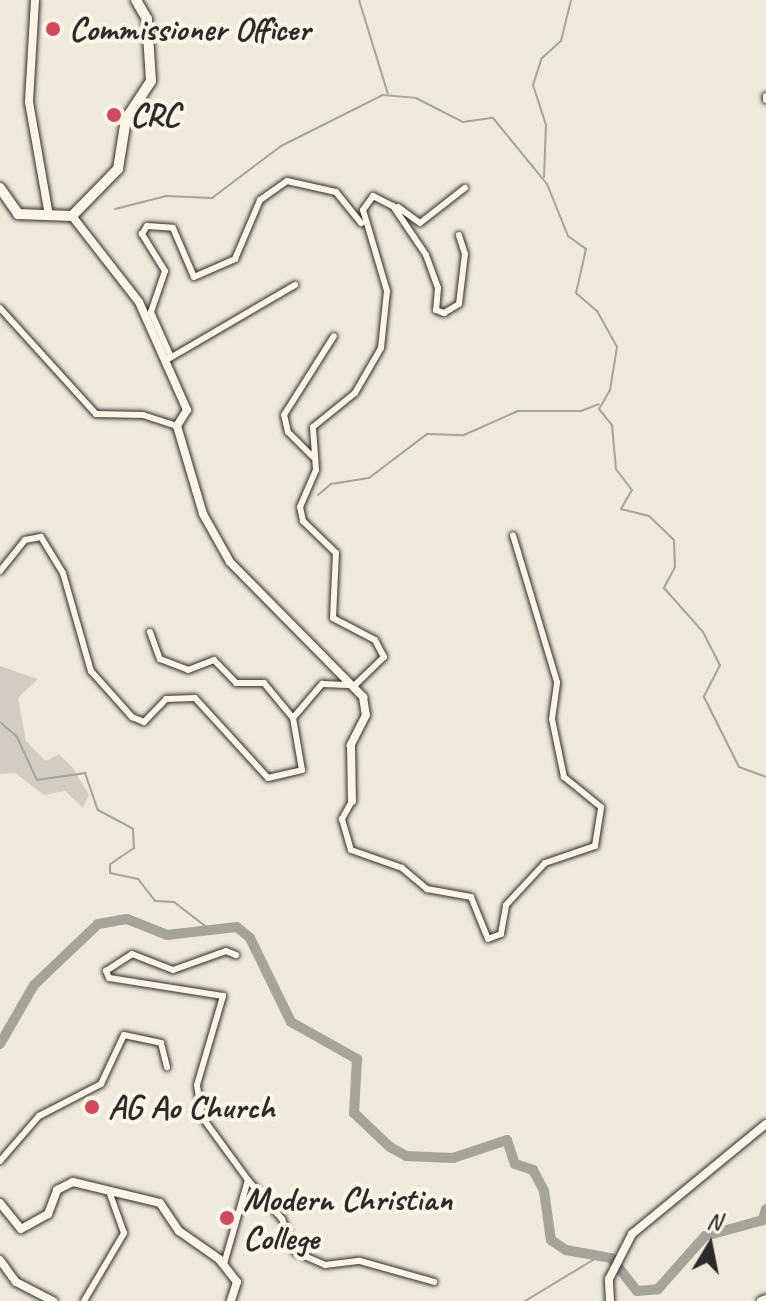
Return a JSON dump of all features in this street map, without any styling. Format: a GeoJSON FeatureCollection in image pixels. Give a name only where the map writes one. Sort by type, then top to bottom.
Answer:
{"type":"FeatureCollection","features":[{"type":"Feature","properties":{"kind":"highway"},"geometry":{"type":"LineString","coordinates":[[0,188],[18,214],[48,210],[72,216],[118,169],[126,119],[151,81],[148,27],[136,0]]}},
{"type":"Feature","properties":{"kind":"street"},"geometry":{"type":"LineString","coordinates":[[35,0],[29,102],[48,210]]}},
{"type":"Feature","properties":{"kind":"street"},"geometry":{"type":"LineString","coordinates":[[128,0],[148,27]]}},
{"type":"Feature","properties":{"kind":"street"},"geometry":{"type":"LineString","coordinates":[[293,718],[322,684],[355,685],[382,663],[384,651],[330,614],[336,553],[303,521],[300,507],[315,460],[313,427],[355,393],[381,348],[387,291],[362,226],[336,192],[287,181],[260,200],[235,259],[194,277],[173,228],[147,226],[142,234],[165,271],[151,312],[187,410],[177,426],[203,514],[230,562],[254,594],[355,685],[366,715],[351,745],[352,801],[342,819],[351,850],[402,868],[427,889],[471,897],[488,939],[501,934],[506,905],[545,863],[586,855],[595,846],[601,807],[564,777],[552,719],[557,682],[513,535]]}},
{"type":"Feature","properties":{"kind":"street"},"geometry":{"type":"LineString","coordinates":[[362,226],[366,201],[382,197],[420,223],[465,188]]}},
{"type":"Feature","properties":{"kind":"street"},"geometry":{"type":"LineString","coordinates":[[382,197],[423,249],[438,288],[436,310],[444,313],[459,304],[465,254],[459,235]]}},
{"type":"Feature","properties":{"kind":"street"},"geometry":{"type":"LineString","coordinates":[[72,216],[131,286],[167,360]]}},
{"type":"Feature","properties":{"kind":"street"},"geometry":{"type":"LineString","coordinates":[[167,360],[295,285]]}},
{"type":"Feature","properties":{"kind":"street"},"geometry":{"type":"LineString","coordinates":[[0,308],[96,414],[143,415],[177,426]]}},
{"type":"Feature","properties":{"kind":"street"},"geometry":{"type":"LineString","coordinates":[[315,460],[288,432],[284,415],[334,336]]}},
{"type":"Feature","properties":{"kind":"street"},"geometry":{"type":"LineString","coordinates":[[0,571],[25,540],[47,542],[91,671],[136,720],[150,719],[166,699],[195,698],[229,727],[239,752],[278,781],[306,765],[293,718],[264,683],[236,683],[214,660],[188,670],[160,659],[150,632]]}},
{"type":"Feature","properties":{"kind":"street"},"geometry":{"type":"LineString","coordinates":[[236,955],[226,951],[173,970],[132,954],[108,966],[106,975],[221,992],[197,1085],[200,1113],[248,1180],[279,1214],[295,1252],[325,1265],[360,1261],[434,1282]]}},
{"type":"Feature","properties":{"kind":"street"},"geometry":{"type":"LineString","coordinates":[[0,1161],[39,1116],[101,1084],[124,1035],[161,1043],[167,1067]]}},
{"type":"Feature","properties":{"kind":"street"},"geometry":{"type":"LineString","coordinates":[[610,1301],[609,1279],[632,1234],[766,1124]]}},
{"type":"Feature","properties":{"kind":"street"},"geometry":{"type":"LineString","coordinates":[[224,1264],[248,1180]]}},
{"type":"Feature","properties":{"kind":"street"},"geometry":{"type":"LineString","coordinates":[[0,1203],[21,1229],[48,1214],[66,1184],[160,1203],[179,1231],[224,1264],[238,1284],[231,1301]]}},
{"type":"Feature","properties":{"kind":"street"},"geometry":{"type":"LineString","coordinates":[[84,1301],[124,1233],[110,1194]]}},
{"type":"Feature","properties":{"kind":"street"},"geometry":{"type":"LineString","coordinates":[[0,1260],[16,1282],[53,1301]]}},
{"type":"Feature","properties":{"kind":"shaded area"},"geometry":{"type":"Polygon","coordinates":[[[0,666],[38,679],[18,698],[26,741],[46,761],[59,754],[73,768],[89,795],[83,808],[65,791],[44,795],[15,773],[0,774],[0,666]]]}},
{"type":"Feature","properties":{"kind":"waterway"},"geometry":{"type":"LineString","coordinates":[[359,0],[388,94]]}},
{"type":"Feature","properties":{"kind":"waterway"},"geometry":{"type":"LineString","coordinates":[[544,177],[546,125],[533,85],[542,58],[561,41],[571,0]]}},
{"type":"Feature","properties":{"kind":"waterway"},"geometry":{"type":"LineString","coordinates":[[115,209],[166,196],[212,198],[281,146],[383,95],[416,98],[463,122],[493,118],[547,184],[568,236],[586,249],[576,293],[597,311],[617,347],[610,390],[599,409],[612,425],[616,469],[632,490],[621,509],[649,516],[674,540],[675,567],[664,588],[703,632],[720,665],[704,697],[739,767],[766,777]]}},
{"type":"Feature","properties":{"kind":"waterway"},"geometry":{"type":"LineString","coordinates":[[318,495],[331,484],[369,478],[427,434],[464,435],[518,411],[581,411],[599,404]]}},
{"type":"Feature","properties":{"kind":"waterway"},"geometry":{"type":"LineString","coordinates":[[0,722],[17,737],[37,780],[85,773],[98,810],[133,829],[134,848],[110,864],[110,873],[138,879],[155,901],[174,902],[209,929]]}},
{"type":"Feature","properties":{"kind":"waterway"},"geometry":{"type":"LineString","coordinates":[[0,1044],[34,985],[98,924],[127,919],[167,935],[237,927],[250,938],[291,1022],[357,1059],[354,1113],[390,1147],[406,1156],[453,1158],[507,1140],[515,1164],[533,1170],[544,1191],[551,1240],[566,1250],[611,1258],[637,1291],[658,1289],[705,1236],[763,1220],[766,1209]]}},
{"type":"Feature","properties":{"kind":"waterway"},"geometry":{"type":"LineString","coordinates":[[525,1301],[603,1254]]}},
{"type":"Feature","properties":{"kind":"place","name":"Commissioner Officer"},"geometry":{"type":"Point","coordinates":[53,29]}},
{"type":"Feature","properties":{"kind":"place","name":"CRC"},"geometry":{"type":"Point","coordinates":[114,115]}},
{"type":"Feature","properties":{"kind":"place","name":"AG Ao Church"},"geometry":{"type":"Point","coordinates":[92,1107]}},
{"type":"Feature","properties":{"kind":"place","name":"Modern Christian College"},"geometry":{"type":"Point","coordinates":[227,1218]}}]}
